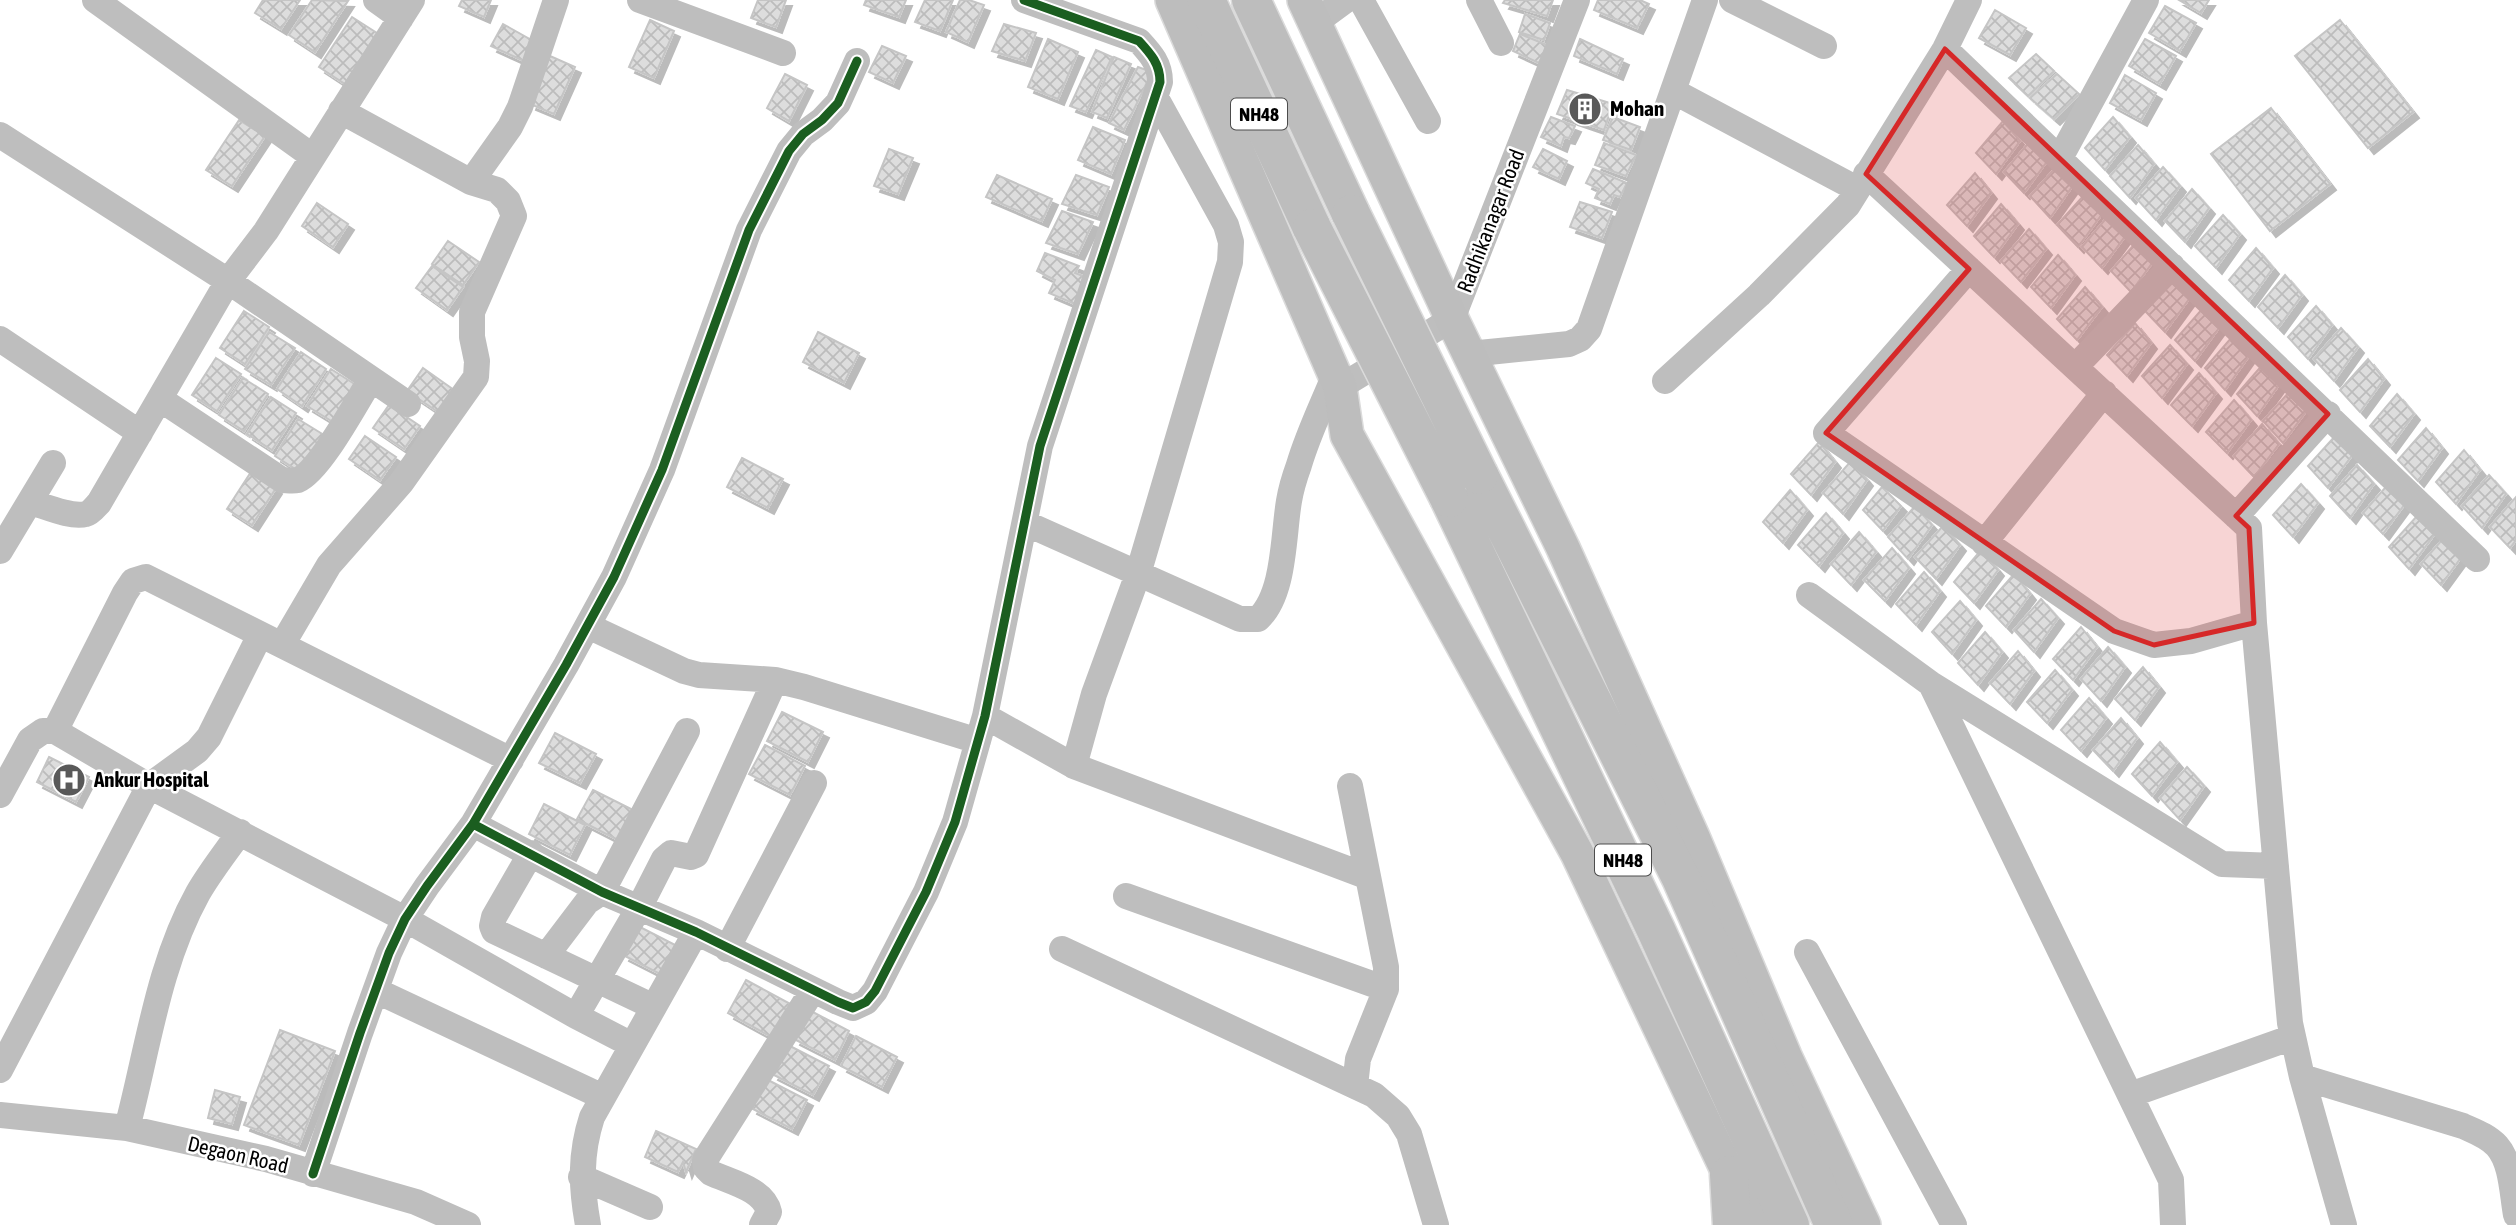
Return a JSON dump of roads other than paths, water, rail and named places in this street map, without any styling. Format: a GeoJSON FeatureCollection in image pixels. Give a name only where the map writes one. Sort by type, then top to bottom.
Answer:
{"type":"FeatureCollection","features":[{"type":"Feature","properties":{"kind":"highway","name":"NH48"},"geometry":{"type":"LineString","coordinates":[[1206,0],[1312,228],[1449,498],[1656,930],[1790,1225]]}},
{"type":"Feature","properties":{"kind":"highway","name":"NH48"},"geometry":{"type":"LineString","coordinates":[[1251,0],[1351,214],[1681,878],[1834,1225]]}},
{"type":"Feature","properties":{"kind":"highway"},"geometry":{"type":"LineString","coordinates":[[1729,1175],[1732,1225]]}},
{"type":"Feature","properties":{"kind":"main road"},"geometry":{"type":"LineString","coordinates":[[1172,0],[1337,381],[1347,435],[1577,853],[1753,1225]]}},
{"type":"Feature","properties":{"kind":"main road"},"geometry":{"type":"LineString","coordinates":[[1310,11],[1452,319],[1575,573],[1693,837],[1785,1056],[1864,1225]]}},
{"type":"Feature","properties":{"kind":"street"},"geometry":{"type":"LineString","coordinates":[[95,0],[312,156]]}},
{"type":"Feature","properties":{"kind":"street"},"geometry":{"type":"LineString","coordinates":[[30,502],[84,515],[99,503],[228,281],[266,231],[407,9],[376,0]]}},
{"type":"Feature","properties":{"kind":"street"},"geometry":{"type":"LineString","coordinates":[[471,182],[510,127],[520,107],[556,0]]}},
{"type":"Feature","properties":{"kind":"street"},"geometry":{"type":"LineString","coordinates":[[640,0],[783,53]]}},
{"type":"Feature","properties":{"kind":"street"},"geometry":{"type":"LineString","coordinates":[[1310,11],[1346,0]]}},
{"type":"Feature","properties":{"kind":"street"},"geometry":{"type":"LineString","coordinates":[[1361,0],[1427,121]]}},
{"type":"Feature","properties":{"kind":"street"},"geometry":{"type":"LineString","coordinates":[[1479,0],[1501,43]]}},
{"type":"Feature","properties":{"kind":"street","name":"Radhikanagar Road"},"geometry":{"type":"LineString","coordinates":[[1337,381],[1452,319],[1577,0]]}},
{"type":"Feature","properties":{"kind":"street"},"geometry":{"type":"LineString","coordinates":[[1469,354],[1569,344],[1580,339],[1590,329],[1705,0]]}},
{"type":"Feature","properties":{"kind":"street"},"geometry":{"type":"LineString","coordinates":[[1732,0],[1824,46]]}},
{"type":"Feature","properties":{"kind":"street"},"geometry":{"type":"LineString","coordinates":[[1665,381],[1759,295],[1848,205],[1945,48],[1969,0]]}},
{"type":"Feature","properties":{"kind":"street"},"geometry":{"type":"LineString","coordinates":[[2060,158],[2147,0]]}},
{"type":"Feature","properties":{"kind":"street"},"geometry":{"type":"LineString","coordinates":[[473,824],[602,891],[696,932],[853,1008],[866,1002],[875,991],[926,892],[950,834],[982,728],[1040,446],[1156,98],[1160,70],[1153,55],[1139,41],[1031,2]]}},
{"type":"Feature","properties":{"kind":"street"},"geometry":{"type":"LineString","coordinates":[[1945,48],[2477,559]]}},
{"type":"Feature","properties":{"kind":"street"},"geometry":{"type":"LineString","coordinates":[[313,1174],[390,953],[405,919],[473,824],[614,577],[649,503],[686,409],[750,230],[789,150],[838,103],[857,61]]}},
{"type":"Feature","properties":{"kind":"street"},"geometry":{"type":"LineString","coordinates":[[1673,90],[1862,182],[1969,269],[2249,528],[2254,623],[2293,1037],[2344,1225]]}},
{"type":"Feature","properties":{"kind":"street"},"geometry":{"type":"LineString","coordinates":[[1074,766],[1094,694],[1138,574],[1230,262],[1231,242],[1226,225],[1156,98]]}},
{"type":"Feature","properties":{"kind":"street"},"geometry":{"type":"LineString","coordinates":[[0,1070],[149,786],[197,751],[209,737],[271,640],[329,565],[401,483],[477,377],[472,312],[514,216],[508,201],[497,190],[471,182],[341,111]]}},
{"type":"Feature","properties":{"kind":"street"},"geometry":{"type":"LineString","coordinates":[[0,135],[228,281],[408,404]]}},
{"type":"Feature","properties":{"kind":"street"},"geometry":{"type":"LineString","coordinates":[[2075,367],[2172,266]]}},
{"type":"Feature","properties":{"kind":"street"},"geometry":{"type":"LineString","coordinates":[[1969,269],[1826,433],[2114,631],[2154,645],[2192,640],[2254,623]]}},
{"type":"Feature","properties":{"kind":"street"},"geometry":{"type":"LineString","coordinates":[[0,339],[140,433]]}},
{"type":"Feature","properties":{"kind":"street"},"geometry":{"type":"LineString","coordinates":[[160,399],[282,480],[297,480],[311,471],[325,453],[371,379]]}},
{"type":"Feature","properties":{"kind":"street"},"geometry":{"type":"LineString","coordinates":[[1025,523],[1240,619],[1258,619],[1266,611],[1273,596],[1285,545],[1289,501],[1299,463],[1337,381]]}},
{"type":"Feature","properties":{"kind":"street"},"geometry":{"type":"LineString","coordinates":[[1984,543],[2104,393]]}},
{"type":"Feature","properties":{"kind":"street"},"geometry":{"type":"LineString","coordinates":[[2236,516],[2328,414]]}},
{"type":"Feature","properties":{"kind":"street"},"geometry":{"type":"LineString","coordinates":[[0,551],[53,463]]}},
{"type":"Feature","properties":{"kind":"street"},"geometry":{"type":"LineString","coordinates":[[55,731],[125,593],[133,581],[146,577],[511,760]]}},
{"type":"Feature","properties":{"kind":"street"},"geometry":{"type":"LineString","coordinates":[[1809,595],[1931,684],[2222,863],[2276,866]]}},
{"type":"Feature","properties":{"kind":"street"},"geometry":{"type":"LineString","coordinates":[[588,626],[684,671],[699,675],[775,680],[982,728],[1074,766],[1366,876]]}},
{"type":"Feature","properties":{"kind":"street"},"geometry":{"type":"LineString","coordinates":[[576,1016],[664,859],[671,853],[691,857],[696,855],[775,680]]}},
{"type":"Feature","properties":{"kind":"street"},"geometry":{"type":"LineString","coordinates":[[1931,684],[2171,1180],[2173,1225]]}},
{"type":"Feature","properties":{"kind":"street"},"geometry":{"type":"LineString","coordinates":[[0,795],[30,740],[43,731],[55,731],[149,786],[405,919],[632,1045]]}},
{"type":"Feature","properties":{"kind":"street"},"geometry":{"type":"LineString","coordinates":[[546,956],[587,902],[602,891],[687,731]]}},
{"type":"Feature","properties":{"kind":"street"},"geometry":{"type":"LineString","coordinates":[[727,949],[814,783]]}},
{"type":"Feature","properties":{"kind":"street"},"geometry":{"type":"LineString","coordinates":[[1350,786],[1385,967],[1386,989],[1358,1059],[1355,1086]]}},
{"type":"Feature","properties":{"kind":"street"},"geometry":{"type":"LineString","coordinates":[[127,1128],[144,1063],[152,1014],[177,940],[198,893],[240,832]]}},
{"type":"Feature","properties":{"kind":"street"},"geometry":{"type":"LineString","coordinates":[[531,853],[494,917],[494,931],[654,1007]]}},
{"type":"Feature","properties":{"kind":"street"},"geometry":{"type":"LineString","coordinates":[[1126,896],[1386,989]]}},
{"type":"Feature","properties":{"kind":"street"},"geometry":{"type":"LineString","coordinates":[[588,1225],[581,1177],[585,1140],[592,1117],[696,932]]}},
{"type":"Feature","properties":{"kind":"street"},"geometry":{"type":"LineString","coordinates":[[1062,949],[1374,1095],[1398,1116],[1409,1134],[1436,1225]]}},
{"type":"Feature","properties":{"kind":"street"},"geometry":{"type":"LineString","coordinates":[[1807,952],[1954,1225]]}},
{"type":"Feature","properties":{"kind":"street"},"geometry":{"type":"LineString","coordinates":[[762,1225],[769,1212],[768,1203],[759,1195],[711,1173],[706,1168],[705,1160],[813,990]]}},
{"type":"Feature","properties":{"kind":"street"},"geometry":{"type":"LineString","coordinates":[[377,991],[603,1097]]}},
{"type":"Feature","properties":{"kind":"street"},"geometry":{"type":"LineString","coordinates":[[2130,1095],[2293,1037]]}},
{"type":"Feature","properties":{"kind":"street"},"geometry":{"type":"LineString","coordinates":[[2302,1077],[2463,1126],[2483,1136],[2496,1145],[2506,1161],[2516,1215]]}},
{"type":"Feature","properties":{"kind":"street","name":"Degaon Road"},"geometry":{"type":"LineString","coordinates":[[0,1115],[127,1128],[266,1159],[415,1202],[468,1225]]}},
{"type":"Feature","properties":{"kind":"street"},"geometry":{"type":"LineString","coordinates":[[581,1177],[650,1207]]}},
{"type":"Feature","properties":{"kind":"place","name":"Mohan"},"geometry":{"type":"Point","coordinates":[1585,109]}},
{"type":"Feature","properties":{"kind":"place","name":"Ankur Hospital"},"geometry":{"type":"Point","coordinates":[69,780]}}]}
